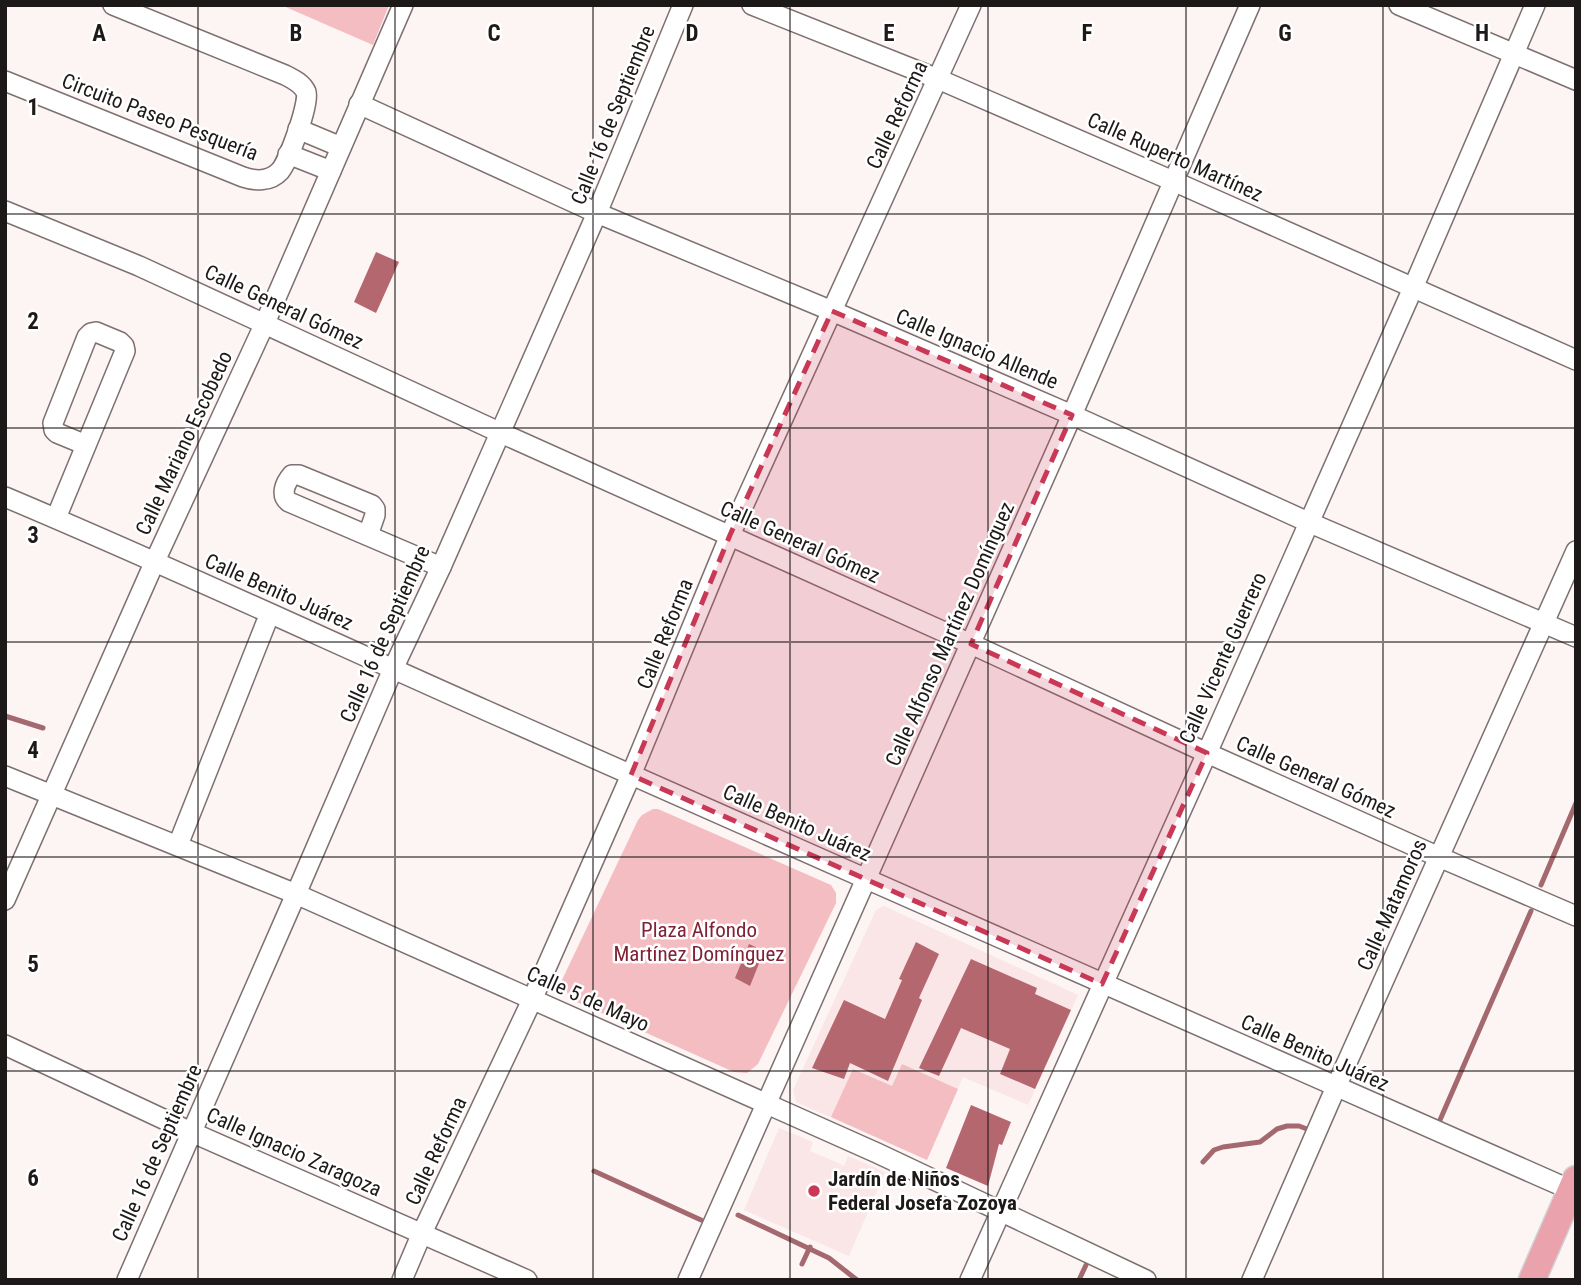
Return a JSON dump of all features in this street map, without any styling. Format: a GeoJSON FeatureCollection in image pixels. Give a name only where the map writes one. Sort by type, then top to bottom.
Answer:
{"type":"FeatureCollection","features":[{"type":"Feature","properties":{"kind":"main road"},"geometry":{"type":"LineString","coordinates":[[1532,1280],[1573,1184]]}},
{"type":"Feature","properties":{"kind":"street","name":"Circuito Paseo Pesquería"},"geometry":{"type":"LineString","coordinates":[[5,81],[253,180],[264,180],[279,172],[306,108],[307,97],[300,83],[113,5]]}},
{"type":"Feature","properties":{"kind":"street","name":"Calle Mariano Escobedo"},"geometry":{"type":"LineString","coordinates":[[5,900],[155,561],[265,323],[403,5]]}},
{"type":"Feature","properties":{"kind":"street","name":"Calle 16 de Septiembre"},"geometry":{"type":"LineString","coordinates":[[127,1280],[393,669],[501,433],[597,213],[683,5]]}},
{"type":"Feature","properties":{"kind":"street","name":"Calle Ruperto Martínez"},"geometry":{"type":"LineString","coordinates":[[752,5],[938,79],[1576,360]]}},
{"type":"Feature","properties":{"kind":"street","name":"Calle Reforma"},"geometry":{"type":"LineString","coordinates":[[402,1280],[532,1000],[631,775],[730,535],[971,5]]}},
{"type":"Feature","properties":{"kind":"street","name":"Calle Alfonso Martínez Domínguez"},"geometry":{"type":"LineString","coordinates":[[688,1280],[1072,415],[1250,5]]}},
{"type":"Feature","properties":{"kind":"street"},"geometry":{"type":"LineString","coordinates":[[1399,5],[1576,80]]}},
{"type":"Feature","properties":{"kind":"street","name":"Calle Vicente Guerrero"},"geometry":{"type":"LineString","coordinates":[[970,1280],[1413,288],[1535,5]]}},
{"type":"Feature","properties":{"kind":"street","name":"Calle Ignacio Allende"},"geometry":{"type":"LineString","coordinates":[[359,104],[597,213],[832,311],[1072,415],[1308,522],[1576,637]]}},
{"type":"Feature","properties":{"kind":"street"},"geometry":{"type":"LineString","coordinates":[[298,129],[341,146]]}},
{"type":"Feature","properties":{"kind":"street","name":"Circuito Paseo Pesquería"},"geometry":{"type":"LineString","coordinates":[[288,154],[331,171]]}},
{"type":"Feature","properties":{"kind":"street","name":"Calle General Gómez"},"geometry":{"type":"LineString","coordinates":[[6,212],[139,266],[501,433],[971,643],[1439,857],[1576,916]]}},
{"type":"Feature","properties":{"kind":"street"},"geometry":{"type":"LineString","coordinates":[[55,518],[86,445],[125,351],[120,342],[96,332],[87,337],[53,423],[57,433],[86,445]]}},
{"type":"Feature","properties":{"kind":"street","name":"Calle Benito Juárez"},"geometry":{"type":"LineString","coordinates":[[5,497],[155,561],[1336,1087],[1573,1184]]}},
{"type":"Feature","properties":{"kind":"street"},"geometry":{"type":"LineString","coordinates":[[368,535],[441,566]]}},
{"type":"Feature","properties":{"kind":"street","name":"Calle Matamoros"},"geometry":{"type":"LineString","coordinates":[[1252,1280],[1576,551]]}},
{"type":"Feature","properties":{"kind":"street"},"geometry":{"type":"LineString","coordinates":[[178,845],[265,623]]}},
{"type":"Feature","properties":{"kind":"street","name":"Calle 5 de Mayo"},"geometry":{"type":"LineString","coordinates":[[5,776],[296,894],[766,1103],[1146,1280]]}},
{"type":"Feature","properties":{"kind":"street","name":"Calle Ignacio Zaragoza"},"geometry":{"type":"LineString","coordinates":[[5,1045],[191,1132],[527,1280]]}},
{"type":"Feature","properties":{"kind":"highlighted area"},"geometry":{"type":"Polygon","coordinates":[[[832,311],[1072,415],[971,644],[1207,753],[1102,984],[631,775],[730,535],[832,311]]]}},
{"type":"Feature","properties":{"kind":"shaded area"},"geometry":{"type":"Polygon","coordinates":[[[884,906],[1078,995],[1028,1105],[963,1077],[927,1160],[796,1102],[793,1090],[876,910],[884,906]]]}},
{"type":"Feature","properties":{"kind":"shaded area","name":"Jardín de Niños Federal Josefa Zozoya"},"geometry":{"type":"Polygon","coordinates":[[[779,1128],[813,1142],[810,1151],[844,1166],[848,1156],[885,1172],[849,1256],[744,1210],[779,1128]]]}},
{"type":"Feature","properties":{"kind":"green space"},"geometry":{"type":"Polygon","coordinates":[[[281,5],[389,5],[373,45],[281,5]]]}},
{"type":"Feature","properties":{"kind":"green space","name":"Plaza Alfondo Martínez Domínguez"},"geometry":{"type":"Polygon","coordinates":[[[653,809],[831,885],[836,893],[836,903],[758,1064],[747,1073],[734,1072],[570,999],[562,980],[638,820],[653,809]]]}},
{"type":"Feature","properties":{"kind":"green space"},"geometry":{"type":"Polygon","coordinates":[[[902,1064],[958,1089],[927,1160],[831,1117],[853,1069],[892,1086],[902,1064]]]}},
{"type":"Feature","properties":{"kind":"building"},"geometry":{"type":"Polygon","coordinates":[[[376,252],[399,262],[376,313],[354,302],[376,252]]]}},
{"type":"Feature","properties":{"kind":"building"},"geometry":{"type":"Polygon","coordinates":[[[916,942],[939,954],[919,998],[922,1000],[888,1081],[850,1063],[844,1079],[812,1068],[844,1000],[885,1019],[916,942]]]}},
{"type":"Feature","properties":{"kind":"building"},"geometry":{"type":"Polygon","coordinates":[[[749,944],[764,951],[750,986],[735,978],[749,944]]]}},
{"type":"Feature","properties":{"kind":"building"},"geometry":{"type":"Polygon","coordinates":[[[971,959],[1037,988],[1035,994],[1071,1010],[1035,1089],[1000,1074],[1010,1049],[961,1028],[939,1076],[919,1068],[971,959]]]}},
{"type":"Feature","properties":{"kind":"building"},"geometry":{"type":"Polygon","coordinates":[[[971,1105],[1011,1122],[1002,1145],[999,1144],[988,1186],[946,1168],[971,1105]]]}},
{"type":"Feature","properties":{"kind":"waterway"},"geometry":{"type":"LineString","coordinates":[[5,716],[43,728]]}},
{"type":"Feature","properties":{"kind":"waterway"},"geometry":{"type":"LineString","coordinates":[[1541,885],[1576,803]]}},
{"type":"Feature","properties":{"kind":"waterway"},"geometry":{"type":"LineString","coordinates":[[1440,1120],[1531,911]]}},
{"type":"Feature","properties":{"kind":"waterway"},"geometry":{"type":"LineString","coordinates":[[1203,1162],[1214,1150],[1260,1142],[1277,1129],[1287,1126],[1307,1129]]}},
{"type":"Feature","properties":{"kind":"waterway"},"geometry":{"type":"LineString","coordinates":[[594,1171],[701,1220]]}},
{"type":"Feature","properties":{"kind":"waterway"},"geometry":{"type":"LineString","coordinates":[[738,1215],[829,1258],[857,1280]]}},
{"type":"Feature","properties":{"kind":"waterway"},"geometry":{"type":"LineString","coordinates":[[802,1264],[810,1247]]}},
{"type":"Feature","properties":{"kind":"waterway"},"geometry":{"type":"LineString","coordinates":[[1079,1280],[1086,1265]]}},
{"type":"Feature","properties":{"kind":"place","name":"Jardín de Niños Federal Josefa Zozoya"},"geometry":{"type":"Point","coordinates":[814,1191]}}]}
